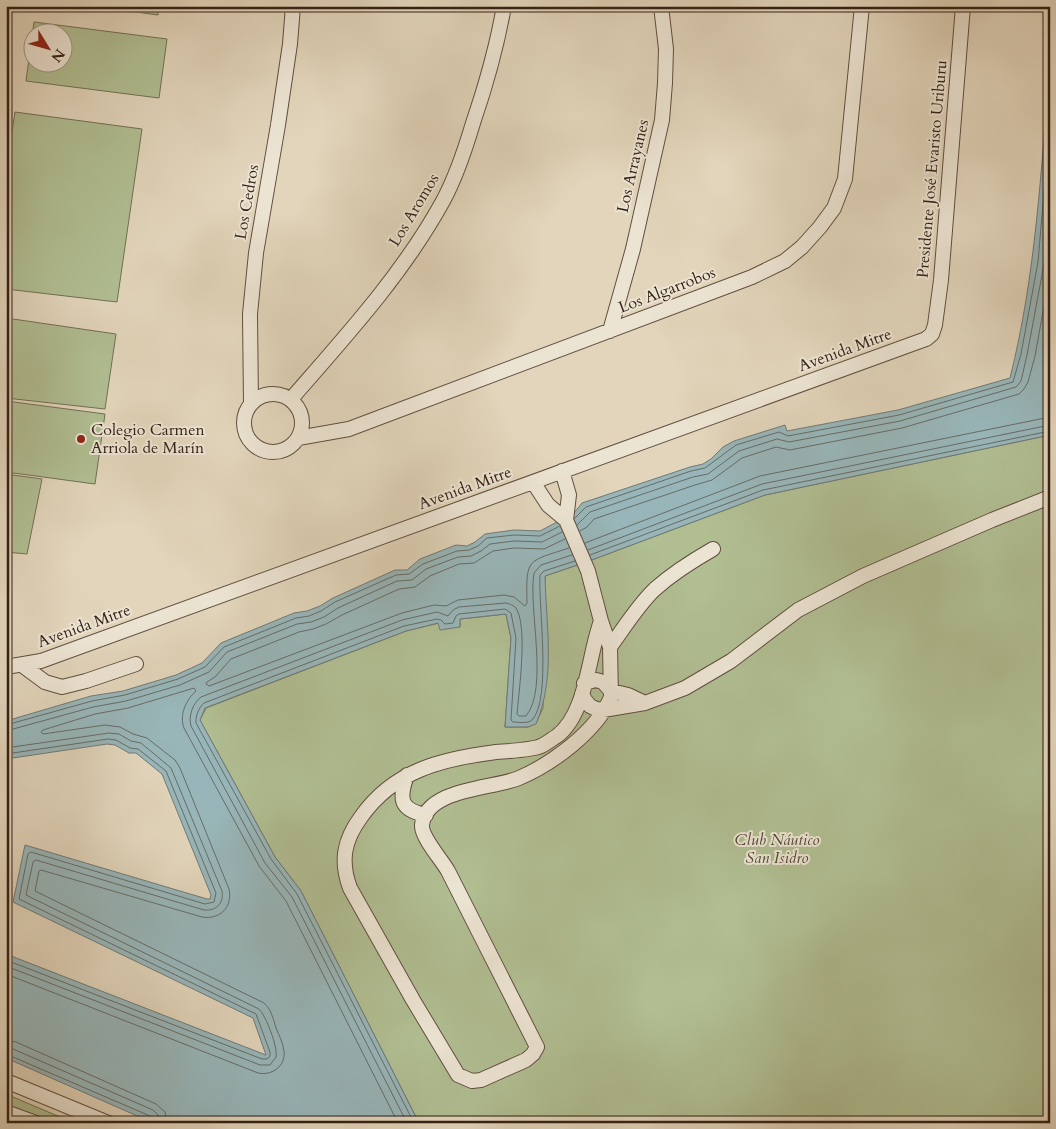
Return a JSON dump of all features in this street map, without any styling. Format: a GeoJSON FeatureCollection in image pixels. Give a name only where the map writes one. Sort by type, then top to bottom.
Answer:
{"type":"FeatureCollection","features":[{"type":"Feature","properties":{"kind":"street","name":"Los Cedros"},"geometry":{"type":"LineString","coordinates":[[293,6],[290,44],[256,253],[250,314],[250,404],[244,422],[245,432],[250,440],[256,447],[265,451],[275,452],[284,450],[298,438]]}},
{"type":"Feature","properties":{"kind":"street","name":"Los Aromos"},"geometry":{"type":"LineString","coordinates":[[291,399],[351,331],[423,234],[443,201],[456,174],[482,97],[504,6]]}},
{"type":"Feature","properties":{"kind":"street","name":"Los Arrayanes"},"geometry":{"type":"LineString","coordinates":[[610,330],[633,249],[662,120],[666,83],[666,49],[661,6]]}},
{"type":"Feature","properties":{"kind":"street","name":"Los Algarrobos"},"geometry":{"type":"LineString","coordinates":[[298,438],[349,429],[767,270],[785,261],[802,247],[834,208],[845,179],[862,6]]}},
{"type":"Feature","properties":{"kind":"street","name":"Presidente José Evaristo Uriburu"},"geometry":{"type":"LineString","coordinates":[[932,334],[941,280],[963,6]]}},
{"type":"Feature","properties":{"kind":"street","name":"Avenida Mitre"},"geometry":{"type":"LineString","coordinates":[[6,667],[41,661],[926,339],[932,334]]}},
{"type":"Feature","properties":{"kind":"street"},"geometry":{"type":"LineString","coordinates":[[250,404],[257,398],[265,395],[283,395],[291,399],[297,405],[303,421],[302,430],[298,438]]}},
{"type":"Feature","properties":{"kind":"street"},"geometry":{"type":"LineString","coordinates":[[562,471],[570,495],[567,523]]}},
{"type":"Feature","properties":{"kind":"street"},"geometry":{"type":"LineString","coordinates":[[533,482],[548,505],[567,523],[588,572],[610,648],[611,697],[593,724],[564,752],[539,769],[516,779],[457,793],[439,802],[426,815],[422,825],[423,832],[444,862],[537,1046],[533,1054],[526,1060],[481,1080],[472,1081],[458,1075],[412,1000],[350,888],[345,874],[344,854],[354,827],[370,804],[394,783],[407,775],[429,766],[489,753],[541,747],[558,735],[572,718],[583,689],[594,639],[601,621]]}},
{"type":"Feature","properties":{"kind":"street"},"geometry":{"type":"LineString","coordinates":[[583,689],[585,700],[590,706],[603,710],[645,703],[685,688],[731,661],[798,610],[863,576],[1050,497]]}},
{"type":"Feature","properties":{"kind":"street"},"geometry":{"type":"LineString","coordinates":[[610,648],[654,590],[682,567],[713,549]]}},
{"type":"Feature","properties":{"kind":"street"},"geometry":{"type":"LineString","coordinates":[[22,664],[45,682],[62,687],[136,664]]}},
{"type":"Feature","properties":{"kind":"street"},"geometry":{"type":"LineString","coordinates":[[583,689],[596,680],[608,686],[611,691],[628,695],[645,703]]}},
{"type":"Feature","properties":{"kind":"street"},"geometry":{"type":"LineString","coordinates":[[407,775],[401,791],[402,801],[413,813],[426,815]]}},
{"type":"Feature","properties":{"kind":"street"},"geometry":{"type":"LineString","coordinates":[[6,1081],[108,1123]]}},
{"type":"Feature","properties":{"kind":"street"},"geometry":{"type":"LineString","coordinates":[[11,1117],[36,1123]]}},
{"type":"Feature","properties":{"kind":"green space"},"geometry":{"type":"Polygon","coordinates":[[[93,6],[159,6],[158,15],[93,6]]]}},
{"type":"Feature","properties":{"kind":"green space"},"geometry":{"type":"Polygon","coordinates":[[[72,27],[167,39],[159,98],[26,81],[27,72],[72,72],[72,27]]]}},
{"type":"Feature","properties":{"kind":"green space"},"geometry":{"type":"Polygon","coordinates":[[[15,112],[142,129],[117,302],[6,289],[6,171],[15,112]]]}},
{"type":"Feature","properties":{"kind":"green space"},"geometry":{"type":"Polygon","coordinates":[[[6,318],[116,334],[105,409],[6,398],[6,318]]]}},
{"type":"Feature","properties":{"kind":"green space"},"geometry":{"type":"Polygon","coordinates":[[[6,401],[105,414],[95,484],[6,472],[6,401]]]}},
{"type":"Feature","properties":{"kind":"green space","name":"Club Náutico San Isidro"},"geometry":{"type":"Polygon","coordinates":[[[1050,435],[1050,1123],[419,1123],[301,891],[275,857],[200,720],[206,708],[406,631],[439,623],[460,627],[460,619],[506,614],[511,638],[505,727],[528,727],[536,723],[543,708],[545,576],[765,495],[1050,435]]]}},
{"type":"Feature","properties":{"kind":"green space"},"geometry":{"type":"Polygon","coordinates":[[[6,474],[42,479],[27,554],[6,552],[6,474]]]}},
{"type":"Feature","properties":{"kind":"green space"},"geometry":{"type":"Polygon","coordinates":[[[6,1094],[74,1123],[6,1123],[6,1094]]]}},
{"type":"Feature","properties":{"kind":"water"},"geometry":{"type":"Polygon","coordinates":[[[1050,63],[1050,435],[765,495],[545,576],[548,651],[546,688],[536,724],[528,727],[505,727],[511,638],[506,614],[460,619],[460,627],[440,630],[438,623],[406,631],[205,708],[200,720],[275,857],[301,891],[419,1123],[153,1123],[6,1058],[6,954],[266,1055],[253,1018],[13,902],[25,845],[207,899],[210,899],[211,895],[162,774],[136,753],[129,753],[115,745],[107,744],[6,759],[6,721],[91,696],[123,691],[176,675],[202,663],[221,643],[294,613],[320,606],[333,598],[395,570],[407,570],[420,559],[456,545],[467,546],[485,534],[514,530],[540,531],[574,513],[582,503],[703,464],[723,447],[734,441],[785,425],[787,431],[898,410],[1010,378],[1019,339],[1032,261],[1050,63]]]}},
{"type":"Feature","properties":{"kind":"place","name":"Colegio Carmen Arriola de Marín"},"geometry":{"type":"Point","coordinates":[81,439]}}]}
